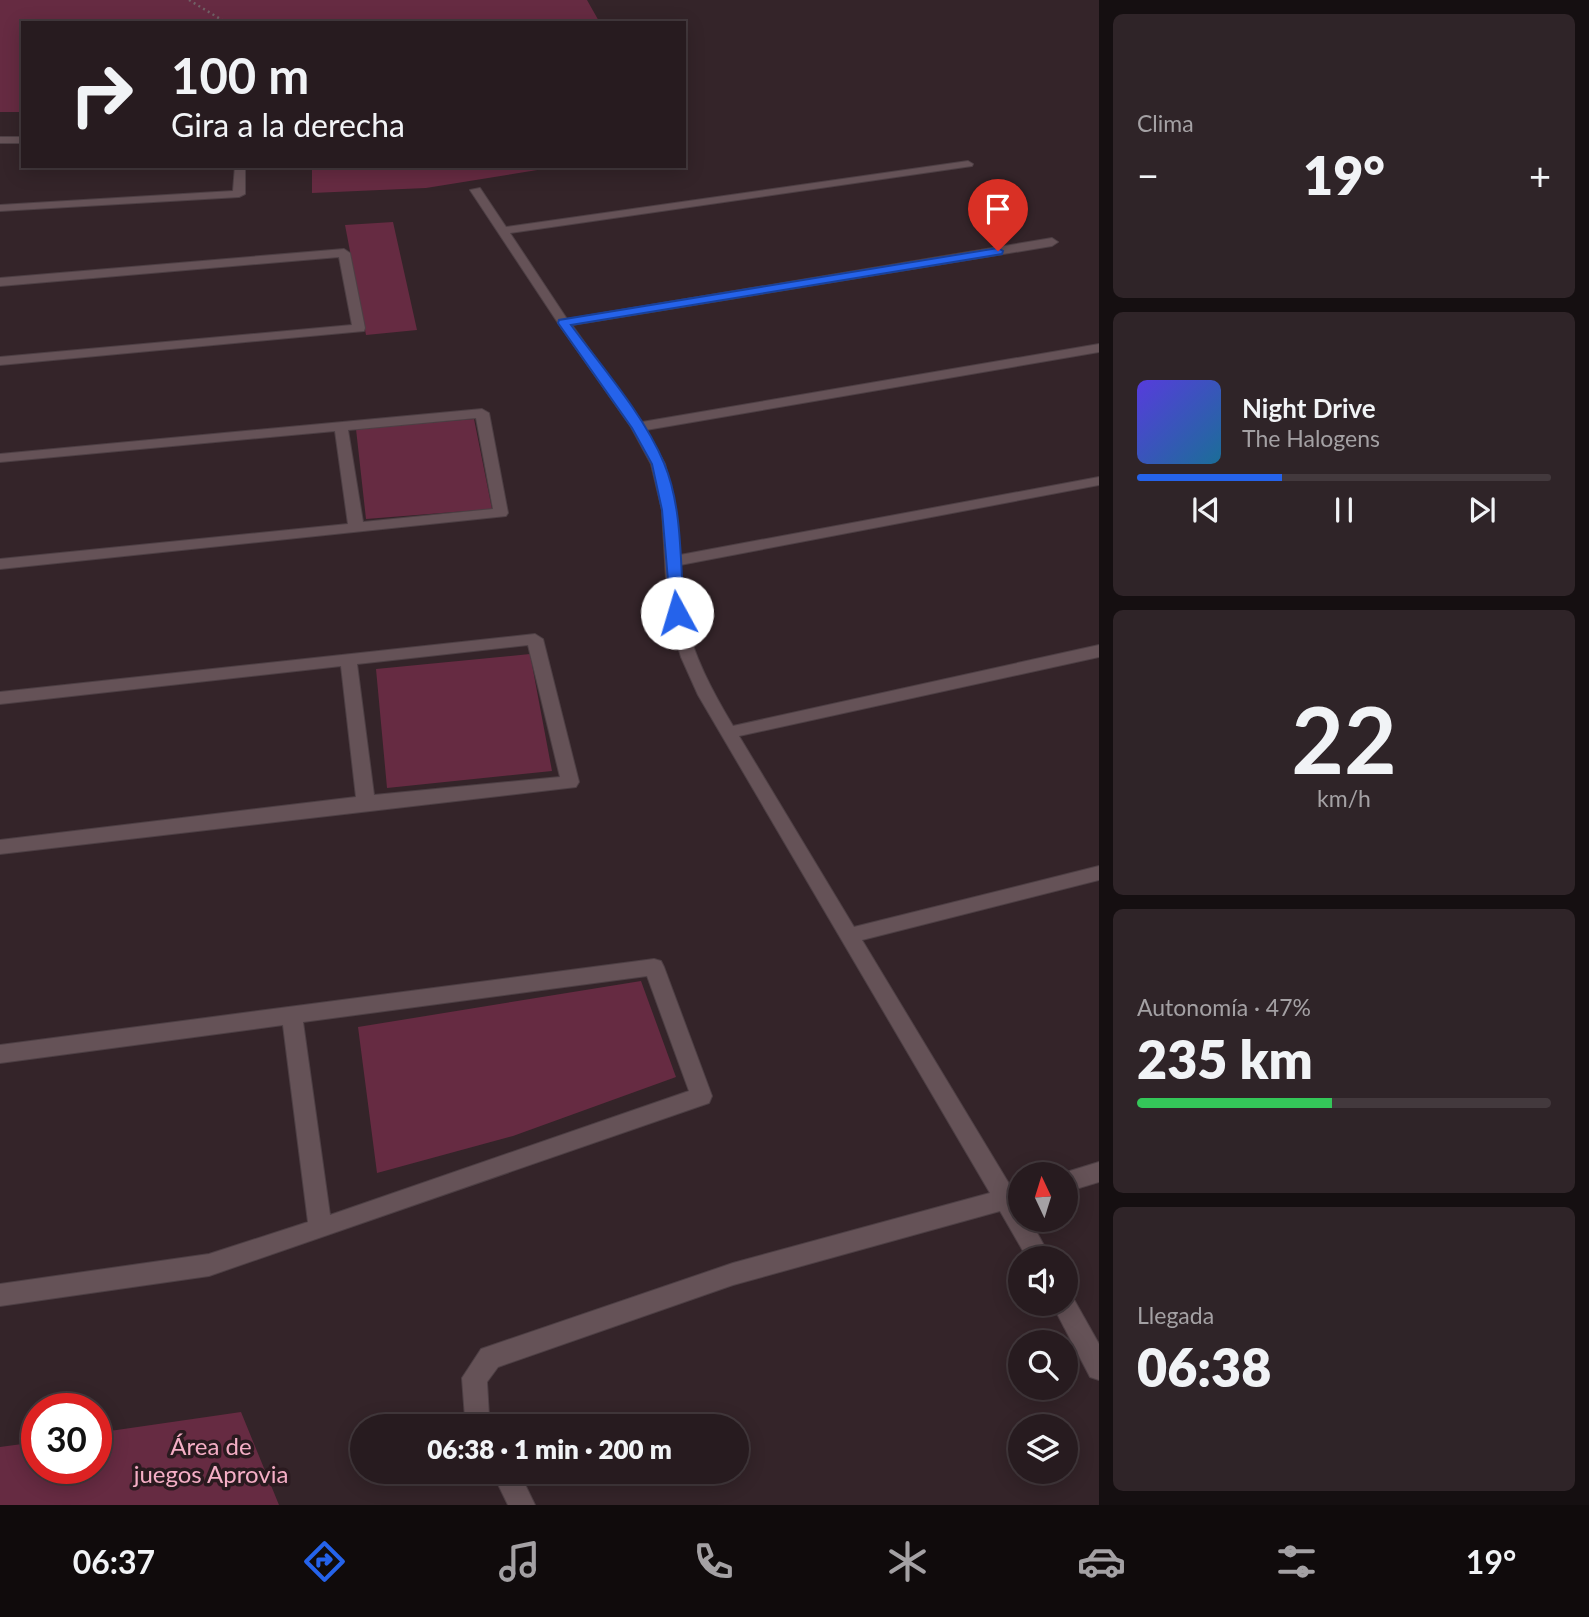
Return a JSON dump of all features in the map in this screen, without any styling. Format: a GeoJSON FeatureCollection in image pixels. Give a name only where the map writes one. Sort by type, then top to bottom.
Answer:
{"type":"FeatureCollection","features":[{"type":"Feature","properties":{"kind":"street"},"geometry":{"type":"LineString","coordinates":[[0,140],[21,140]]}},
{"type":"Feature","properties":{"kind":"street"},"geometry":{"type":"LineString","coordinates":[[502,231],[968,164]]}},
{"type":"Feature","properties":{"kind":"street"},"geometry":{"type":"LineString","coordinates":[[0,208],[239,194],[240,168]]}},
{"type":"Feature","properties":{"kind":"street"},"geometry":{"type":"LineString","coordinates":[[476,190],[564,323],[638,427],[659,464],[669,510],[677,613],[688,657],[706,695],[848,936],[1008,1189]]}},
{"type":"Feature","properties":{"kind":"street"},"geometry":{"type":"LineString","coordinates":[[564,323],[1052,243]]}},
{"type":"Feature","properties":{"kind":"street"},"geometry":{"type":"LineString","coordinates":[[0,282],[344,253],[359,328],[0,361]]}},
{"type":"Feature","properties":{"kind":"street"},"geometry":{"type":"LineString","coordinates":[[638,427],[1099,348]]}},
{"type":"Feature","properties":{"kind":"street"},"geometry":{"type":"LineString","coordinates":[[0,458],[482,413],[500,513],[0,564]]}},
{"type":"Feature","properties":{"kind":"street"},"geometry":{"type":"LineString","coordinates":[[341,426],[356,527]]}},
{"type":"Feature","properties":{"kind":"street"},"geometry":{"type":"LineString","coordinates":[[671,562],[1099,481]]}},
{"type":"Feature","properties":{"kind":"street"},"geometry":{"type":"LineString","coordinates":[[0,698],[535,639],[570,782],[366,803],[0,847]]}},
{"type":"Feature","properties":{"kind":"street"},"geometry":{"type":"LineString","coordinates":[[727,733],[1099,651]]}},
{"type":"Feature","properties":{"kind":"street"},"geometry":{"type":"LineString","coordinates":[[348,659],[366,803]]}},
{"type":"Feature","properties":{"kind":"street"},"geometry":{"type":"LineString","coordinates":[[848,936],[1099,873]]}},
{"type":"Feature","properties":{"kind":"street"},"geometry":{"type":"LineString","coordinates":[[0,1054],[654,967],[701,1096],[209,1265],[0,1296]]}},
{"type":"Feature","properties":{"kind":"street"},"geometry":{"type":"LineString","coordinates":[[292,1014],[320,1229]]}},
{"type":"Feature","properties":{"kind":"street"},"geometry":{"type":"LineString","coordinates":[[1078,1178],[1099,1172]]}},
{"type":"Feature","properties":{"kind":"street"},"geometry":{"type":"LineString","coordinates":[[477,1414],[474,1378],[490,1359],[733,1274],[1008,1198]]}},
{"type":"Feature","properties":{"kind":"street"},"geometry":{"type":"LineString","coordinates":[[1070,1316],[1099,1368]]}},
{"type":"Feature","properties":{"kind":"street"},"geometry":{"type":"LineString","coordinates":[[511,1484],[522,1505]]}},
{"type":"Feature","properties":{"kind":"path"},"geometry":{"type":"LineString","coordinates":[[190,0],[224,21]]}},
{"type":"Feature","properties":{"kind":"green space"},"geometry":{"type":"Polygon","coordinates":[[[0,0],[587,0],[599,21],[21,21],[21,112],[0,112],[0,0]]]}},
{"type":"Feature","properties":{"kind":"green space"},"geometry":{"type":"Polygon","coordinates":[[[312,168],[550,168],[426,188],[312,193],[312,168]]]}},
{"type":"Feature","properties":{"kind":"green space"},"geometry":{"type":"Polygon","coordinates":[[[393,222],[417,330],[366,335],[345,225],[393,222]]]}},
{"type":"Feature","properties":{"kind":"green space"},"geometry":{"type":"Polygon","coordinates":[[[474,419],[492,509],[366,519],[356,429],[474,419]]]}},
{"type":"Feature","properties":{"kind":"green space"},"geometry":{"type":"Polygon","coordinates":[[[530,654],[552,771],[387,788],[376,669],[530,654]]]}},
{"type":"Feature","properties":{"kind":"green space"},"geometry":{"type":"Polygon","coordinates":[[[641,981],[676,1077],[513,1136],[377,1173],[358,1027],[641,981]]]}},
{"type":"Feature","properties":{"kind":"green space","name":"Área de juegos Aprovia"},"geometry":{"type":"Polygon","coordinates":[[[241,1412],[279,1505],[0,1505],[0,1447],[21,1444],[21,1484],[112,1484],[112,1431],[241,1412]]]}},
{"type":"Feature","properties":{"kind":"route"},"geometry":{"type":"LineString","coordinates":[[677,613],[669,510],[659,464],[638,427],[564,323],[998,251]]}}]}
